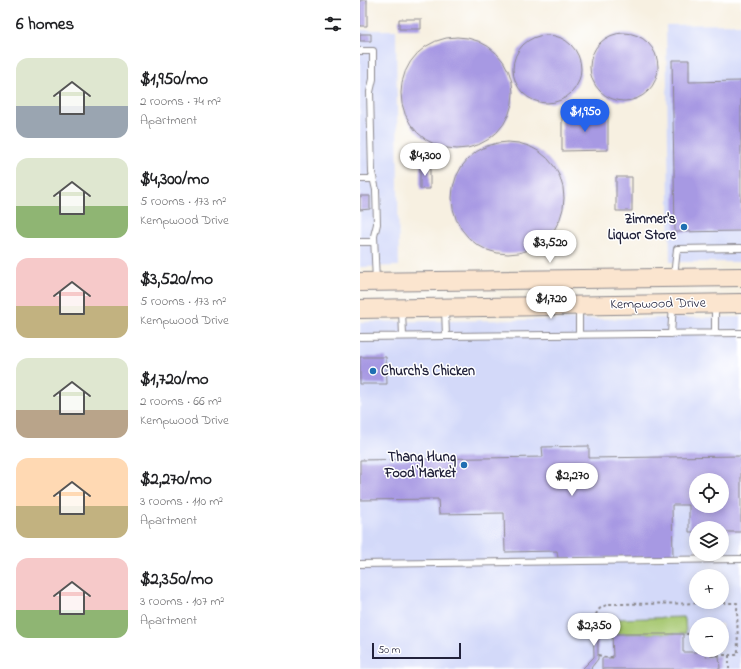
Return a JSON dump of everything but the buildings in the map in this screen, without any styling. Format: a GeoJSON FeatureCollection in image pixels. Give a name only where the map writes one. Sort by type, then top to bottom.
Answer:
{"type":"FeatureCollection","features":[{"type":"Feature","properties":{"kind":"main road","name":"Kempwood Drive"},"geometry":{"type":"LineString","coordinates":[[368,282],[741,276]]}},
{"type":"Feature","properties":{"kind":"main road"},"geometry":{"type":"LineString","coordinates":[[673,304],[674,278]]}},
{"type":"Feature","properties":{"kind":"main road"},"geometry":{"type":"LineString","coordinates":[[399,281],[402,308]]}},
{"type":"Feature","properties":{"kind":"main road","name":"Kempwood Drive"},"geometry":{"type":"LineString","coordinates":[[360,309],[741,303]]}},
{"type":"Feature","properties":{"kind":"lane"},"geometry":{"type":"LineString","coordinates":[[360,51],[373,51],[373,79],[370,92],[372,173],[376,190],[377,224],[368,282]]}},
{"type":"Feature","properties":{"kind":"lane"},"geometry":{"type":"LineString","coordinates":[[360,179],[373,179]]}},
{"type":"Feature","properties":{"kind":"lane"},"geometry":{"type":"LineString","coordinates":[[360,242],[374,242]]}},
{"type":"Feature","properties":{"kind":"lane"},"geometry":{"type":"LineString","coordinates":[[674,278],[678,249],[741,248]]}},
{"type":"Feature","properties":{"kind":"lane"},"geometry":{"type":"LineString","coordinates":[[715,303],[715,333]]}},
{"type":"Feature","properties":{"kind":"lane"},"geometry":{"type":"LineString","coordinates":[[671,334],[673,304]]}},
{"type":"Feature","properties":{"kind":"lane"},"geometry":{"type":"LineString","coordinates":[[579,305],[579,335]]}},
{"type":"Feature","properties":{"kind":"lane"},"geometry":{"type":"LineString","coordinates":[[445,307],[446,336]]}},
{"type":"Feature","properties":{"kind":"lane"},"geometry":{"type":"LineString","coordinates":[[402,308],[403,336]]}},
{"type":"Feature","properties":{"kind":"lane"},"geometry":{"type":"LineString","coordinates":[[360,337],[741,333]]}},
{"type":"Feature","properties":{"kind":"lane"},"geometry":{"type":"LineString","coordinates":[[360,564],[741,559]]}},
{"type":"Feature","properties":{"kind":"path"},"geometry":{"type":"LineString","coordinates":[[595,622],[595,613],[601,607],[609,604],[737,603],[738,654],[729,655]]}},
{"type":"Feature","properties":{"kind":"path"},"geometry":{"type":"LineString","coordinates":[[598,636],[612,636]]}},
{"type":"Feature","properties":{"kind":"path"},"geometry":{"type":"LineString","coordinates":[[598,655],[612,657]]}},
{"type":"Feature","properties":{"kind":"path"},"geometry":{"type":"LineString","coordinates":[[729,657],[729,669]]}},
{"type":"Feature","properties":{"kind":"shaded area"},"geometry":{"type":"Polygon","coordinates":[[[741,24],[741,262],[670,262],[666,25],[741,24]]]}},
{"type":"Feature","properties":{"kind":"shaded area"},"geometry":{"type":"Polygon","coordinates":[[[360,30],[396,30],[399,266],[360,267],[360,30]]]}},
{"type":"Feature","properties":{"kind":"shaded area"},"geometry":{"type":"Polygon","coordinates":[[[741,317],[741,669],[360,669],[360,322],[741,317]]]}},
{"type":"Feature","properties":{"kind":"green space"},"geometry":{"type":"Polygon","coordinates":[[[683,617],[685,619],[686,634],[614,634],[614,619],[683,617]]]}},
{"type":"Feature","properties":{"kind":"place","name":"Zimmer's Liquor Store"},"geometry":{"type":"Point","coordinates":[684,227]}},
{"type":"Feature","properties":{"kind":"place","name":"Church's Chicken"},"geometry":{"type":"Point","coordinates":[373,371]}},
{"type":"Feature","properties":{"kind":"place","name":"Thang Hung Food Market"},"geometry":{"type":"Point","coordinates":[464,465]}}]}
